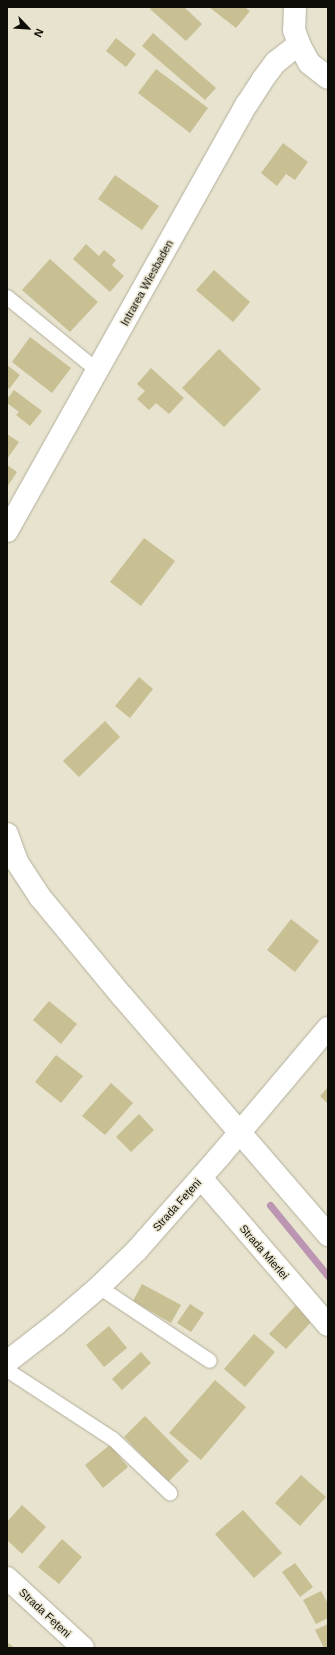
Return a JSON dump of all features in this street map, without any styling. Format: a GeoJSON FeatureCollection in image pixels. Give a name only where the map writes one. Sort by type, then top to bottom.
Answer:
{"type":"FeatureCollection","features":[{"type":"Feature","properties":{"kind":"street"},"geometry":{"type":"LineString","coordinates":[[295,7],[294,30],[298,44],[309,63],[328,78]]}},
{"type":"Feature","properties":{"kind":"street","name":"Intrarea Wiesbaden"},"geometry":{"type":"LineString","coordinates":[[7,531],[247,104],[276,62],[298,44]]}},
{"type":"Feature","properties":{"kind":"street"},"geometry":{"type":"LineString","coordinates":[[7,834],[18,862],[40,897],[122,996],[328,1235]]}},
{"type":"Feature","properties":{"kind":"street","name":"Strada Fețeni"},"geometry":{"type":"LineString","coordinates":[[7,1362],[56,1324],[99,1287],[137,1250],[201,1178],[328,1028]]}},
{"type":"Feature","properties":{"kind":"street","name":"Strada Mierlei"},"geometry":{"type":"LineString","coordinates":[[201,1178],[328,1325]]}},
{"type":"Feature","properties":{"kind":"street","name":"Strada Fețeni"},"geometry":{"type":"LineString","coordinates":[[7,1578],[83,1648]]}},
{"type":"Feature","properties":{"kind":"lane"},"geometry":{"type":"LineString","coordinates":[[7,297],[98,371]]}},
{"type":"Feature","properties":{"kind":"lane"},"geometry":{"type":"LineString","coordinates":[[99,1287],[210,1361]]}},
{"type":"Feature","properties":{"kind":"lane"},"geometry":{"type":"LineString","coordinates":[[7,1370],[113,1439],[170,1493]]}},
{"type":"Feature","properties":{"kind":"building"},"geometry":{"type":"Polygon","coordinates":[[[152,7],[184,7],[202,24],[186,41],[150,9],[152,7]]]}},
{"type":"Feature","properties":{"kind":"building"},"geometry":{"type":"Polygon","coordinates":[[[209,7],[244,7],[250,11],[236,28],[209,7]]]}},
{"type":"Feature","properties":{"kind":"building"},"geometry":{"type":"Polygon","coordinates":[[[153,33],[216,88],[205,100],[142,46],[153,33]]]}},
{"type":"Feature","properties":{"kind":"building"},"geometry":{"type":"Polygon","coordinates":[[[116,38],[136,54],[126,67],[106,51],[116,38]]]}},
{"type":"Feature","properties":{"kind":"building"},"geometry":{"type":"Polygon","coordinates":[[[156,69],[208,108],[190,133],[138,93],[156,69]]]}},
{"type":"Feature","properties":{"kind":"building"},"geometry":{"type":"Polygon","coordinates":[[[283,143],[308,162],[295,180],[286,174],[277,186],[261,173],[283,143]]]}},
{"type":"Feature","properties":{"kind":"building"},"geometry":{"type":"Polygon","coordinates":[[[115,175],[159,206],[142,230],[98,199],[115,175]]]}},
{"type":"Feature","properties":{"kind":"building"},"geometry":{"type":"Polygon","coordinates":[[[86,244],[99,256],[104,250],[116,260],[112,265],[124,276],[110,292],[73,259],[86,244]]]}},
{"type":"Feature","properties":{"kind":"building"},"geometry":{"type":"Polygon","coordinates":[[[50,259],[98,302],[70,332],[22,290],[50,259]]]}},
{"type":"Feature","properties":{"kind":"building"},"geometry":{"type":"Polygon","coordinates":[[[214,270],[250,302],[233,322],[196,290],[214,270]]]}},
{"type":"Feature","properties":{"kind":"building"},"geometry":{"type":"Polygon","coordinates":[[[30,337],[71,368],[52,393],[12,362],[30,337]]]}},
{"type":"Feature","properties":{"kind":"building"},"geometry":{"type":"Polygon","coordinates":[[[219,349],[261,389],[224,427],[182,388],[219,349]]]}},
{"type":"Feature","properties":{"kind":"building"},"geometry":{"type":"Polygon","coordinates":[[[7,365],[20,375],[9,389],[7,387],[7,365]]]}},
{"type":"Feature","properties":{"kind":"building"},"geometry":{"type":"Polygon","coordinates":[[[151,368],[184,398],[169,414],[156,403],[149,410],[137,399],[145,391],[137,384],[151,368]]]}},
{"type":"Feature","properties":{"kind":"building"},"geometry":{"type":"Polygon","coordinates":[[[14,390],[42,411],[30,426],[16,415],[19,412],[7,403],[7,399],[14,390]]]}},
{"type":"Feature","properties":{"kind":"building"},"geometry":{"type":"Polygon","coordinates":[[[7,434],[19,442],[7,459],[7,434]]]}},
{"type":"Feature","properties":{"kind":"building"},"geometry":{"type":"Polygon","coordinates":[[[7,465],[17,472],[7,487],[7,465]]]}},
{"type":"Feature","properties":{"kind":"building"},"geometry":{"type":"Polygon","coordinates":[[[144,538],[175,561],[141,606],[110,582],[144,538]]]}},
{"type":"Feature","properties":{"kind":"building"},"geometry":{"type":"Polygon","coordinates":[[[139,677],[153,689],[130,718],[115,706],[139,677]]]}},
{"type":"Feature","properties":{"kind":"building"},"geometry":{"type":"Polygon","coordinates":[[[105,721],[120,737],[79,777],[63,761],[105,721]]]}},
{"type":"Feature","properties":{"kind":"building"},"geometry":{"type":"Polygon","coordinates":[[[291,919],[319,941],[295,972],[267,950],[291,919]]]}},
{"type":"Feature","properties":{"kind":"building"},"geometry":{"type":"Polygon","coordinates":[[[49,1001],[77,1024],[61,1044],[33,1020],[49,1001]]]}},
{"type":"Feature","properties":{"kind":"building"},"geometry":{"type":"Polygon","coordinates":[[[56,1055],[83,1076],[61,1103],[35,1082],[56,1055]]]}},
{"type":"Feature","properties":{"kind":"building"},"geometry":{"type":"Polygon","coordinates":[[[111,1083],[133,1103],[105,1135],[82,1116],[111,1083]]]}},
{"type":"Feature","properties":{"kind":"building"},"geometry":{"type":"Polygon","coordinates":[[[328,1087],[328,1104],[320,1096],[328,1087]]]}},
{"type":"Feature","properties":{"kind":"building"},"geometry":{"type":"Polygon","coordinates":[[[139,1114],[154,1130],[131,1152],[116,1137],[139,1114]]]}},
{"type":"Feature","properties":{"kind":"building"},"geometry":{"type":"Polygon","coordinates":[[[142,1284],[181,1305],[171,1323],[133,1301],[142,1284]]]}},
{"type":"Feature","properties":{"kind":"building"},"geometry":{"type":"Polygon","coordinates":[[[190,1304],[204,1313],[191,1332],[177,1323],[190,1304]]]}},
{"type":"Feature","properties":{"kind":"building"},"geometry":{"type":"Polygon","coordinates":[[[297,1304],[314,1319],[286,1349],[269,1334],[297,1304]]]}},
{"type":"Feature","properties":{"kind":"building"},"geometry":{"type":"Polygon","coordinates":[[[109,1326],[127,1348],[104,1367],[86,1345],[109,1326]]]}},
{"type":"Feature","properties":{"kind":"building"},"geometry":{"type":"Polygon","coordinates":[[[254,1334],[275,1352],[245,1387],[224,1369],[254,1334]]]}},
{"type":"Feature","properties":{"kind":"building"},"geometry":{"type":"Polygon","coordinates":[[[141,1352],[151,1363],[122,1390],[112,1379],[141,1352]]]}},
{"type":"Feature","properties":{"kind":"building"},"geometry":{"type":"Polygon","coordinates":[[[215,1380],[246,1407],[201,1460],[169,1433],[215,1380]]]}},
{"type":"Feature","properties":{"kind":"building"},"geometry":{"type":"Polygon","coordinates":[[[145,1416],[189,1461],[168,1482],[124,1437],[145,1416]]]}},
{"type":"Feature","properties":{"kind":"building"},"geometry":{"type":"Polygon","coordinates":[[[110,1445],[128,1467],[103,1488],[85,1465],[110,1445]]]}},
{"type":"Feature","properties":{"kind":"building"},"geometry":{"type":"Polygon","coordinates":[[[301,1475],[326,1497],[300,1526],[275,1503],[301,1475]]]}},
{"type":"Feature","properties":{"kind":"building"},"geometry":{"type":"Polygon","coordinates":[[[22,1505],[46,1527],[22,1554],[7,1540],[7,1522],[22,1505]]]}},
{"type":"Feature","properties":{"kind":"building"},"geometry":{"type":"Polygon","coordinates":[[[243,1510],[282,1553],[254,1578],[215,1534],[243,1510]]]}},
{"type":"Feature","properties":{"kind":"building"},"geometry":{"type":"Polygon","coordinates":[[[62,1539],[82,1557],[59,1584],[38,1567],[62,1539]]]}},
{"type":"Feature","properties":{"kind":"building"},"geometry":{"type":"Polygon","coordinates":[[[295,1563],[313,1587],[300,1597],[282,1572],[295,1563]]]}},
{"type":"Feature","properties":{"kind":"building"},"geometry":{"type":"Polygon","coordinates":[[[321,1591],[328,1604],[328,1618],[316,1624],[303,1600],[321,1591]]]}},
{"type":"Feature","properties":{"kind":"building"},"geometry":{"type":"Polygon","coordinates":[[[328,1624],[328,1646],[324,1648],[315,1630],[328,1624]]]}},
{"type":"Feature","properties":{"kind":"building"},"geometry":{"type":"Polygon","coordinates":[[[8,1643],[15,1648],[7,1648],[8,1643]]]}},
{"type":"Feature","properties":{"kind":"waterway"},"geometry":{"type":"LineString","coordinates":[[270,1205],[328,1276]]}}]}
